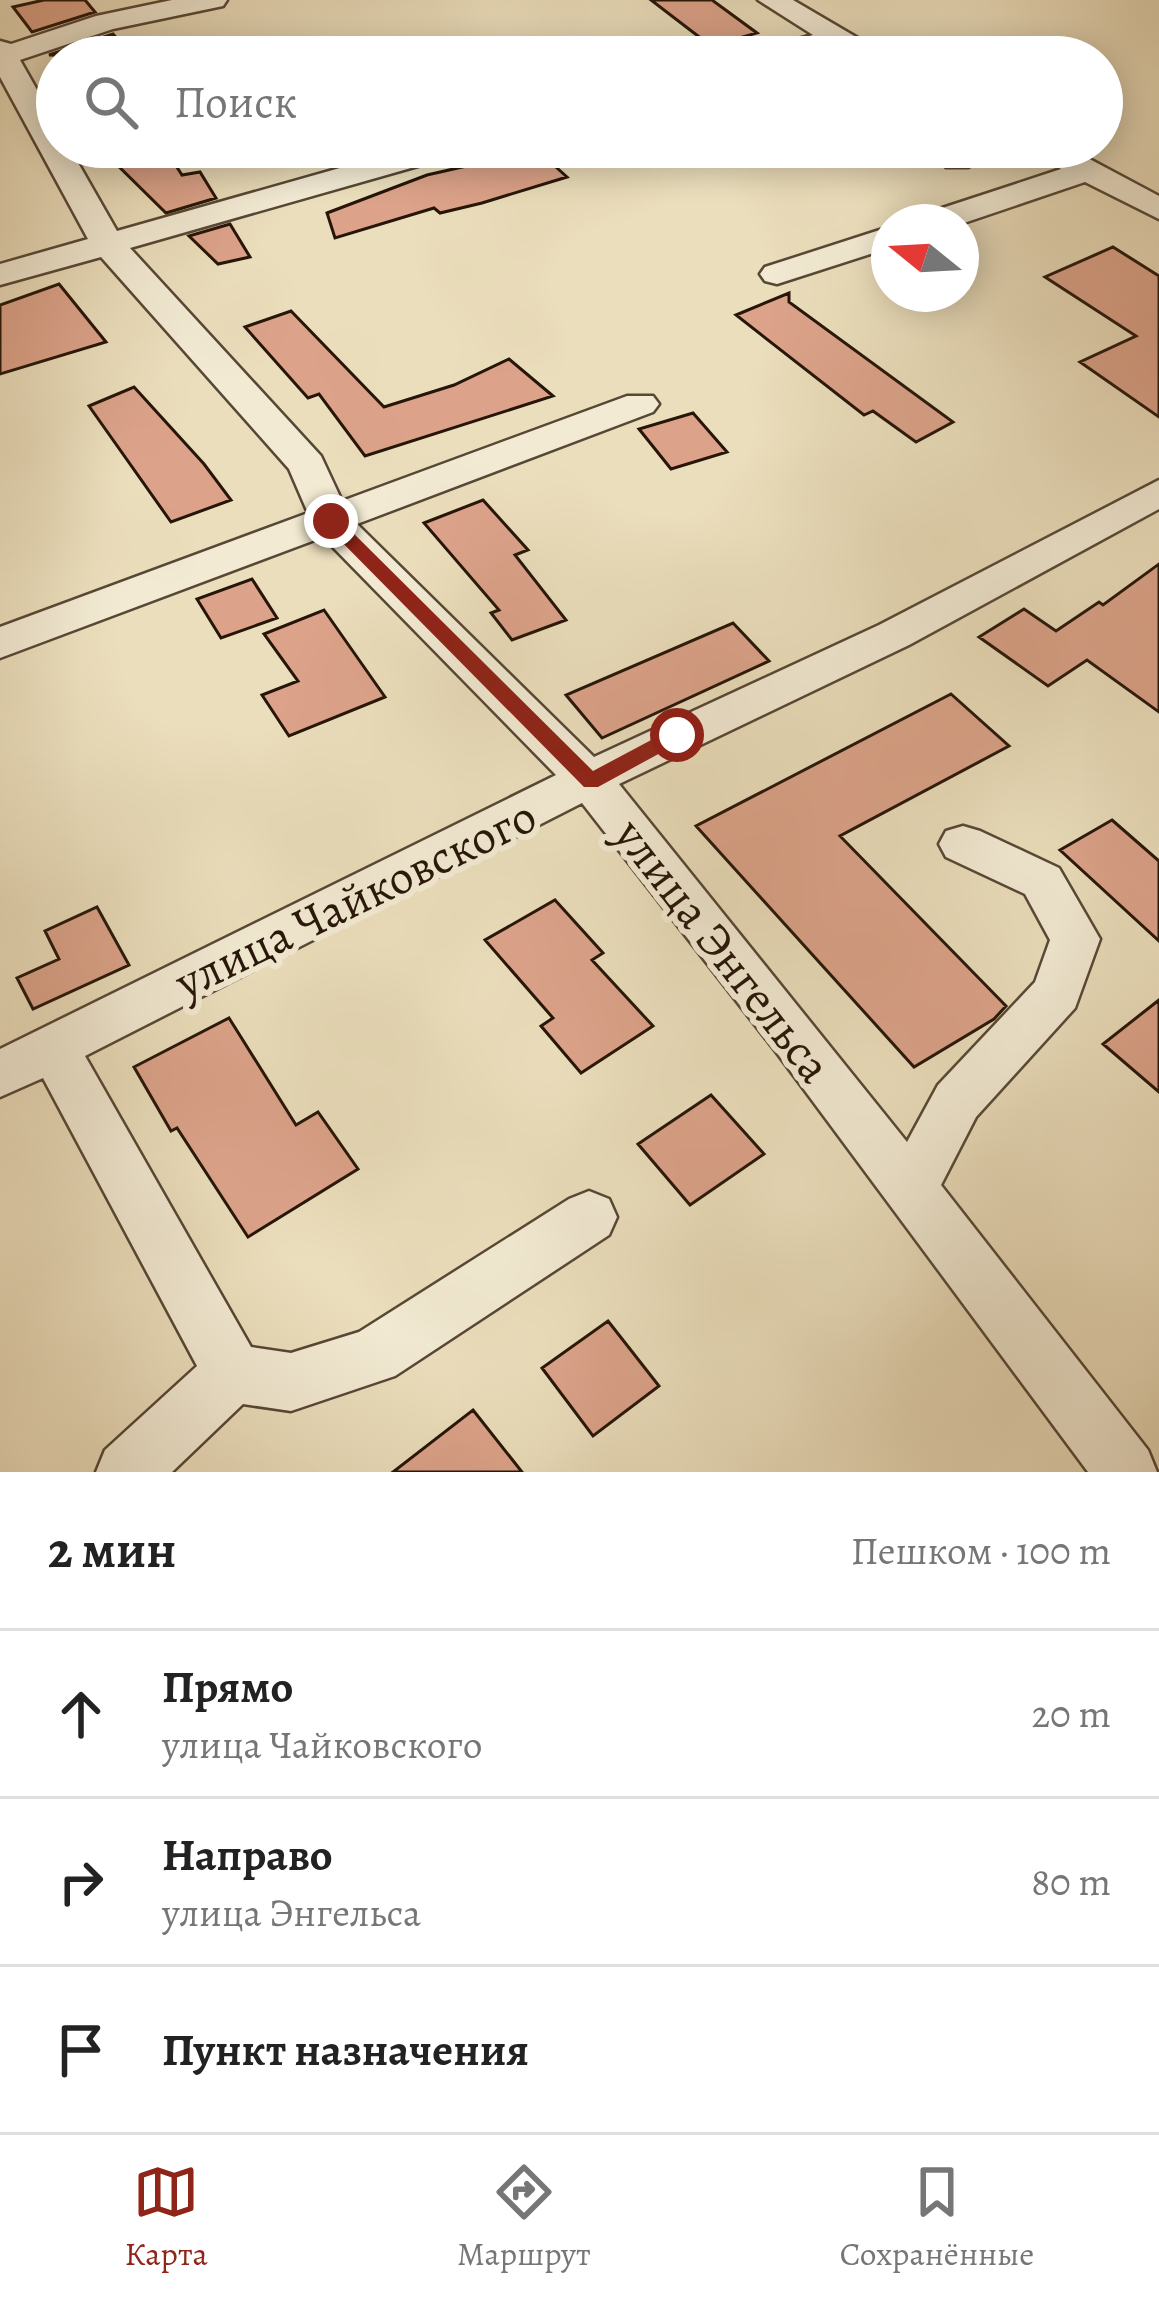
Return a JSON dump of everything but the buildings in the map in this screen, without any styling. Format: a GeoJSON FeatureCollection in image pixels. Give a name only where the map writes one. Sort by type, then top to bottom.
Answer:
{"type":"FeatureCollection","features":[{"type":"Feature","properties":{"kind":"street"},"geometry":{"type":"LineString","coordinates":[[59,36],[213,0]]}},
{"type":"Feature","properties":{"kind":"street"},"geometry":{"type":"LineString","coordinates":[[772,0],[835,36]]}},
{"type":"Feature","properties":{"kind":"street"},"geometry":{"type":"LineString","coordinates":[[3,53],[36,43]]}},
{"type":"Feature","properties":{"kind":"street","name":"улица Энгельса"},"geometry":{"type":"LineString","coordinates":[[3,53],[36,114]]}},
{"type":"Feature","properties":{"kind":"street","name":"улица Энгельса"},"geometry":{"type":"LineString","coordinates":[[65,168],[106,243],[307,465],[331,521],[591,782],[795,1037],[1126,1472]]}},
{"type":"Feature","properties":{"kind":"street"},"geometry":{"type":"LineString","coordinates":[[0,274],[374,168]]}},
{"type":"Feature","properties":{"kind":"street"},"geometry":{"type":"LineString","coordinates":[[1082,168],[1159,209]]}},
{"type":"Feature","properties":{"kind":"street"},"geometry":{"type":"LineString","coordinates":[[979,207],[1088,171]]}},
{"type":"Feature","properties":{"kind":"street"},"geometry":{"type":"LineString","coordinates":[[777,274],[871,243]]}},
{"type":"Feature","properties":{"kind":"street"},"geometry":{"type":"LineString","coordinates":[[0,643],[640,404]]}},
{"type":"Feature","properties":{"kind":"street","name":"улица Чайковского"},"geometry":{"type":"LineString","coordinates":[[0,1074],[677,735],[894,635],[1159,493]]}},
{"type":"Feature","properties":{"kind":"street"},"geometry":{"type":"LineString","coordinates":[[910,1190],[957,1101],[1057,993],[1075,939],[1042,880],[963,844]]}},
{"type":"Feature","properties":{"kind":"street"},"geometry":{"type":"LineString","coordinates":[[53,1047],[233,1373]]}},
{"type":"Feature","properties":{"kind":"street"},"geometry":{"type":"LineString","coordinates":[[233,1373],[291,1382],[374,1356],[589,1217]]}},
{"type":"Feature","properties":{"kind":"street"},"geometry":{"type":"LineString","coordinates":[[127,1472],[233,1373]]}},
{"type":"Feature","properties":{"kind":"route"},"geometry":{"type":"LineString","coordinates":[[331,521],[591,782],[677,735]]}}]}
